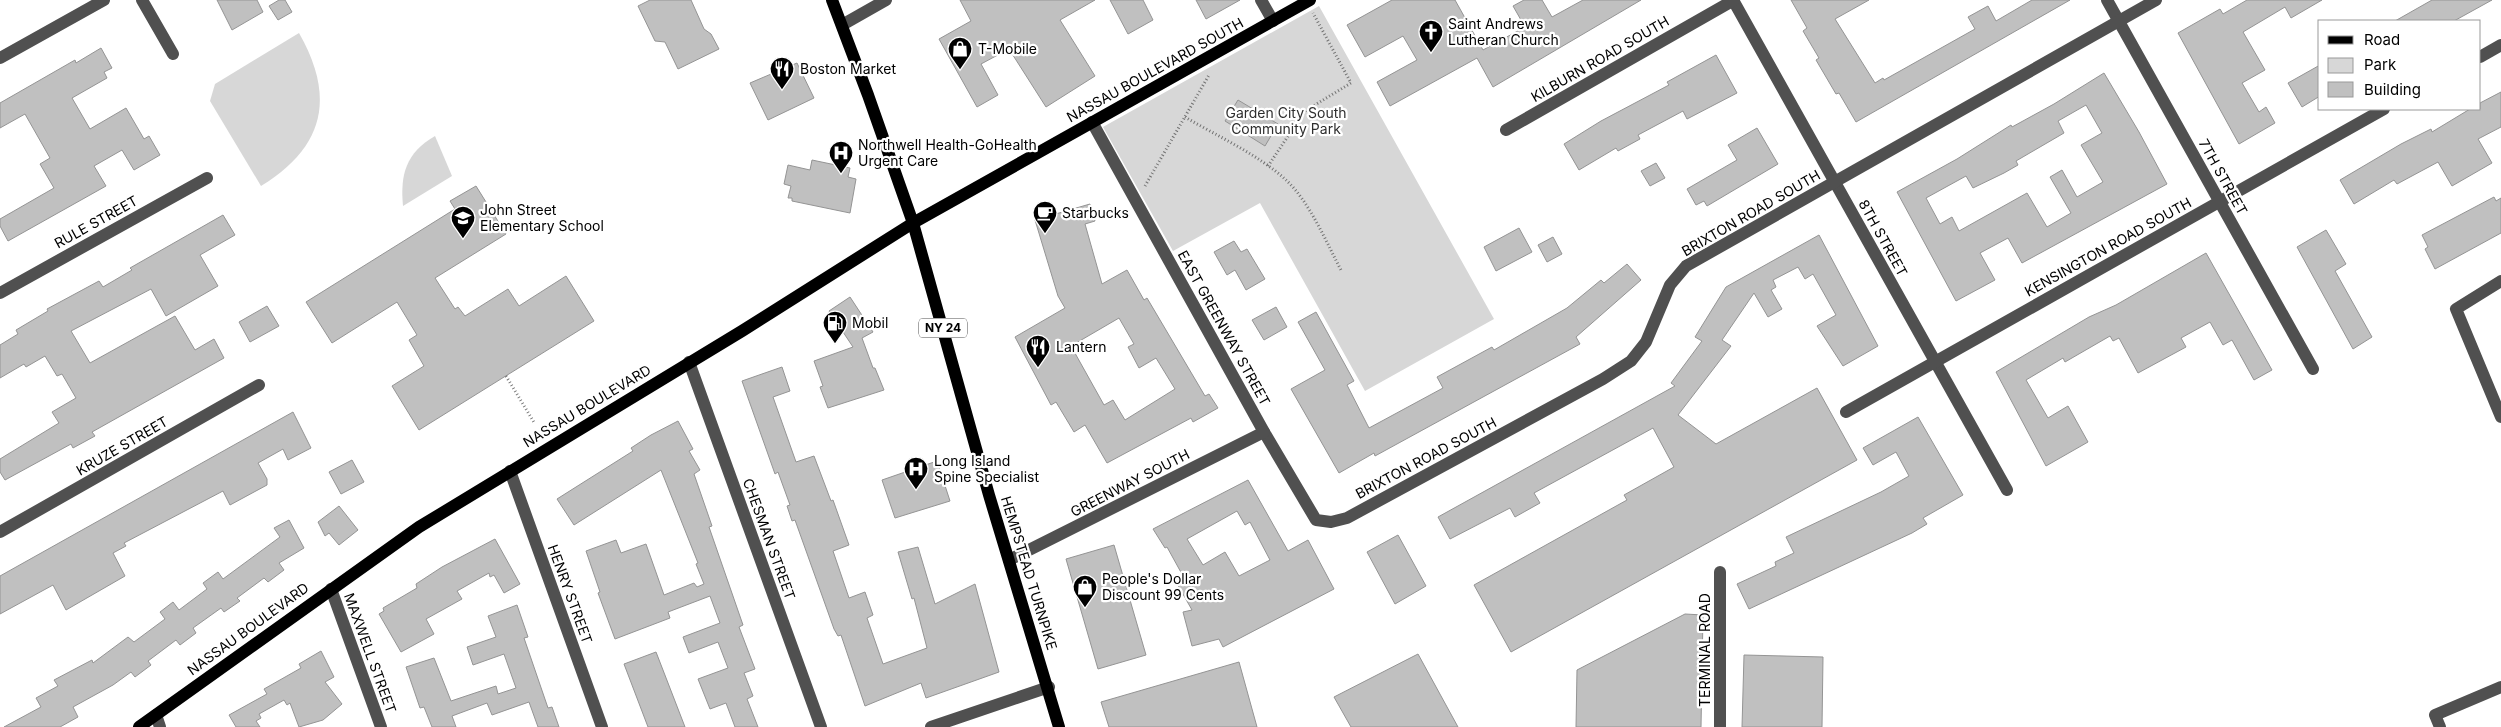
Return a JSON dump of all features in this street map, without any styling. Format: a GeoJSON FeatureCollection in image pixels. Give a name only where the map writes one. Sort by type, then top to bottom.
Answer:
{"type":"FeatureCollection","features":[{"type":"Feature","properties":{"kind":"main road","name":"HEMPSTEAD TURNPIKE"},"geometry":{"type":"LineString","coordinates":[[832,0],[912,223],[1009,560],[1049,686],[1059,727]]}},
{"type":"Feature","properties":{"kind":"main road","name":"NASSAU BOULEVARD SOUTH"},"geometry":{"type":"LineString","coordinates":[[1067,136],[1308,1]]}},
{"type":"Feature","properties":{"kind":"main road","name":"NASSAU BOULEVARD"},"geometry":{"type":"LineString","coordinates":[[139,727],[158,721],[331,589],[419,526],[689,362],[912,223],[1067,136]]}},
{"type":"Feature","properties":{"kind":"street"},"geometry":{"type":"LineString","coordinates":[[0,58],[104,0]]}},
{"type":"Feature","properties":{"kind":"street"},"geometry":{"type":"LineString","coordinates":[[142,0],[173,54]]}},
{"type":"Feature","properties":{"kind":"street"},"geometry":{"type":"LineString","coordinates":[[842,25],[886,0]]}},
{"type":"Feature","properties":{"kind":"street"},"geometry":{"type":"LineString","coordinates":[[1261,0],[1273,21]]}},
{"type":"Feature","properties":{"kind":"street","name":"KILBURN ROAD SOUTH"},"geometry":{"type":"LineString","coordinates":[[1506,130],[1733,0]]}},
{"type":"Feature","properties":{"kind":"street","name":"8TH STREET"},"geometry":{"type":"LineString","coordinates":[[1733,0],[2006,490]]}},
{"type":"Feature","properties":{"kind":"street","name":"7TH STREET"},"geometry":{"type":"LineString","coordinates":[[2107,0],[2313,369]]}},
{"type":"Feature","properties":{"kind":"street","name":"BRIXTON ROAD SOUTH"},"geometry":{"type":"LineString","coordinates":[[1347,518],[1604,379],[1631,361],[1646,342],[1670,285],[1686,266],[2156,0]]}},
{"type":"Feature","properties":{"kind":"street"},"geometry":{"type":"LineString","coordinates":[[2481,55],[2501,45]]}},
{"type":"Feature","properties":{"kind":"street","name":"KENSINGTON ROAD SOUTH"},"geometry":{"type":"LineString","coordinates":[[1846,412],[2382,110]]}},
{"type":"Feature","properties":{"kind":"street","name":"EAST GREENWAY STREET"},"geometry":{"type":"LineString","coordinates":[[1092,122],[1264,432],[1316,520],[1331,522],[1347,518]]}},
{"type":"Feature","properties":{"kind":"street","name":"RULE STREET"},"geometry":{"type":"LineString","coordinates":[[0,292],[207,178]]}},
{"type":"Feature","properties":{"kind":"street"},"geometry":{"type":"LineString","coordinates":[[2501,281],[2456,309],[2501,417]]}},
{"type":"Feature","properties":{"kind":"street","name":"CHESMAN STREET"},"geometry":{"type":"LineString","coordinates":[[689,362],[821,727]]}},
{"type":"Feature","properties":{"kind":"street","name":"KRUZE STREET"},"geometry":{"type":"LineString","coordinates":[[0,532],[259,385]]}},
{"type":"Feature","properties":{"kind":"street","name":"GREENWAY SOUTH"},"geometry":{"type":"LineString","coordinates":[[1009,560],[1264,432]]}},
{"type":"Feature","properties":{"kind":"street","name":"HENRY STREET"},"geometry":{"type":"LineString","coordinates":[[510,471],[602,727]]}},
{"type":"Feature","properties":{"kind":"street","name":"TERMINAL ROAD"},"geometry":{"type":"LineString","coordinates":[[1720,572],[1720,727]]}},
{"type":"Feature","properties":{"kind":"street","name":"MAXWELL STREET"},"geometry":{"type":"LineString","coordinates":[[331,589],[381,727]]}},
{"type":"Feature","properties":{"kind":"street"},"geometry":{"type":"LineString","coordinates":[[931,727],[1049,686]]}},
{"type":"Feature","properties":{"kind":"street"},"geometry":{"type":"LineString","coordinates":[[2440,727],[2435,715],[2501,687]]}},
{"type":"Feature","properties":{"kind":"path"},"geometry":{"type":"LineString","coordinates":[[1268,166],[1306,111],[1351,83],[1308,1]]}},
{"type":"Feature","properties":{"kind":"path"},"geometry":{"type":"LineString","coordinates":[[1136,202],[1212,71]]}},
{"type":"Feature","properties":{"kind":"path"},"geometry":{"type":"LineString","coordinates":[[1185,117],[1268,166],[1287,181],[1302,201],[1342,272]]}},
{"type":"Feature","properties":{"kind":"path"},"geometry":{"type":"LineString","coordinates":[[506,376],[535,424]]}},
{"type":"Feature","properties":{"kind":"green space","name":"Garden City South Community Park"},"geometry":{"type":"Polygon","coordinates":[[[1319,6],[1494,319],[1365,391],[1260,203],[1173,251],[1103,127],[1319,6]]]}},
{"type":"Feature","properties":{"kind":"green space"},"geometry":{"type":"Polygon","coordinates":[[[299,33],[311,57],[318,79],[320,100],[318,119],[310,138],[299,155],[282,171],[261,186],[210,101],[215,84],[299,33]]]}},
{"type":"Feature","properties":{"kind":"green space"},"geometry":{"type":"Polygon","coordinates":[[[435,136],[452,176],[403,206],[403,184],[407,165],[417,150],[435,136]]]}},
{"type":"Feature","properties":{"kind":"building"},"geometry":{"type":"Polygon","coordinates":[[[217,0],[257,0],[263,12],[232,30],[217,0]]]}},
{"type":"Feature","properties":{"kind":"building"},"geometry":{"type":"Polygon","coordinates":[[[279,0],[285,0],[292,12],[278,20],[269,6],[279,0]]]}},
{"type":"Feature","properties":{"kind":"building"},"geometry":{"type":"Polygon","coordinates":[[[650,0],[691,0],[704,29],[711,34],[719,49],[678,69],[665,42],[655,41],[638,6],[650,0]]]}},
{"type":"Feature","properties":{"kind":"building"},"geometry":{"type":"Polygon","coordinates":[[[960,0],[1095,0],[1060,20],[1095,76],[1046,107],[1009,49],[981,64],[998,95],[977,107],[939,39],[971,21],[960,0]]]}},
{"type":"Feature","properties":{"kind":"building"},"geometry":{"type":"Polygon","coordinates":[[[1110,0],[1143,0],[1153,20],[1128,34],[1110,0]]]}},
{"type":"Feature","properties":{"kind":"building"},"geometry":{"type":"Polygon","coordinates":[[[1196,0],[1240,0],[1206,19],[1196,0]]]}},
{"type":"Feature","properties":{"kind":"building"},"geometry":{"type":"Polygon","coordinates":[[[1392,0],[1455,0],[1483,50],[1525,27],[1513,6],[1524,0],[1542,0],[1552,17],[1583,0],[1641,0],[1493,87],[1477,58],[1390,106],[1377,82],[1417,60],[1403,36],[1365,57],[1347,25],[1392,0]]]}},
{"type":"Feature","properties":{"kind":"building"},"geometry":{"type":"Polygon","coordinates":[[[1791,0],[1869,0],[1835,19],[1875,83],[1883,78],[1884,80],[1975,29],[1968,17],[1988,6],[1996,21],[2032,0],[2070,0],[1856,122],[1839,93],[1836,94],[1816,60],[1819,58],[1803,31],[1807,28],[1791,0]]]}},
{"type":"Feature","properties":{"kind":"building"},"geometry":{"type":"Polygon","coordinates":[[[2247,0],[2322,0],[2291,18],[2285,7],[2243,32],[2265,70],[2242,83],[2259,112],[2266,107],[2275,123],[2239,144],[2178,33],[2220,9],[2223,14],[2247,0]]]}},
{"type":"Feature","properties":{"kind":"building"},"geometry":{"type":"Polygon","coordinates":[[[2432,0],[2492,0],[2456,20],[2397,20],[2432,0]]]}},
{"type":"Feature","properties":{"kind":"building"},"geometry":{"type":"Polygon","coordinates":[[[101,48],[112,68],[104,72],[107,78],[72,98],[90,129],[126,108],[144,139],[149,136],[160,155],[134,170],[122,150],[94,166],[106,186],[8,241],[0,226],[0,219],[54,188],[40,164],[50,158],[25,114],[0,128],[0,103],[75,60],[76,63],[101,48]]]}},
{"type":"Feature","properties":{"kind":"building"},"geometry":{"type":"Polygon","coordinates":[[[1716,55],[1737,93],[1687,119],[1683,111],[1638,135],[1640,139],[1618,151],[1616,148],[1579,170],[1564,144],[1601,121],[1669,85],[1667,82],[1716,55]]]}},
{"type":"Feature","properties":{"kind":"building","name":"Boston Market"},"geometry":{"type":"Polygon","coordinates":[[[797,63],[814,98],[768,120],[750,83],[797,63]]]}},
{"type":"Feature","properties":{"kind":"building"},"geometry":{"type":"Polygon","coordinates":[[[2318,66],[2318,97],[2302,107],[2288,83],[2318,66]]]}},
{"type":"Feature","properties":{"kind":"building"},"geometry":{"type":"Polygon","coordinates":[[[2104,73],[2167,184],[2022,263],[2008,238],[1980,253],[1995,280],[1956,301],[1897,192],[1957,159],[2011,125],[2012,127],[2104,73]],[[2086,105],[2058,121],[2064,133],[2016,161],[2018,165],[1973,188],[1966,176],[1926,198],[1940,224],[1952,217],[1959,231],[2027,193],[2047,227],[2071,213],[2050,177],[2062,170],[2077,197],[2103,182],[2081,145],[2102,133],[2086,105]]]}},
{"type":"Feature","properties":{"kind":"building"},"geometry":{"type":"Polygon","coordinates":[[[2501,92],[2501,127],[2478,139],[2492,163],[2452,186],[2438,162],[2397,184],[2394,180],[2354,204],[2340,180],[2401,144],[2431,129],[2432,132],[2468,110],[2481,110],[2481,102],[2501,92]]]}},
{"type":"Feature","properties":{"kind":"building"},"geometry":{"type":"Polygon","coordinates":[[[1238,100],[1278,124],[1265,146],[1225,121],[1238,100]]]}},
{"type":"Feature","properties":{"kind":"building"},"geometry":{"type":"Polygon","coordinates":[[[1757,128],[1778,164],[1707,206],[1704,201],[1696,205],[1687,189],[1737,160],[1728,145],[1757,128]]]}},
{"type":"Feature","properties":{"kind":"building"},"geometry":{"type":"Polygon","coordinates":[[[812,160],[850,168],[848,177],[856,179],[850,213],[792,201],[792,198],[788,198],[791,186],[784,184],[788,165],[810,170],[812,160]]]}},
{"type":"Feature","properties":{"kind":"building"},"geometry":{"type":"Polygon","coordinates":[[[1656,163],[1665,178],[1650,186],[1641,171],[1656,163]]]}},
{"type":"Feature","properties":{"kind":"building"},"geometry":{"type":"Polygon","coordinates":[[[476,186],[506,234],[435,278],[455,309],[458,307],[465,316],[508,289],[519,306],[566,276],[594,321],[419,430],[392,386],[424,366],[409,340],[417,335],[397,302],[332,343],[306,302],[455,209],[450,201],[476,186]]]}},
{"type":"Feature","properties":{"kind":"building"},"geometry":{"type":"Polygon","coordinates":[[[2494,197],[2496,201],[2501,198],[2501,233],[2435,269],[2425,249],[2428,247],[2422,235],[2494,197]]]}},
{"type":"Feature","properties":{"kind":"building"},"geometry":{"type":"Polygon","coordinates":[[[1090,204],[1095,221],[1085,224],[1102,284],[1127,270],[1144,300],[1147,298],[1205,396],[1209,394],[1218,408],[1193,422],[1191,418],[1107,463],[1085,425],[1074,432],[1056,402],[1051,405],[1015,337],[1065,308],[1058,296],[1035,220],[1090,204]],[[1119,318],[1071,346],[1104,405],[1113,400],[1125,420],[1175,389],[1156,358],[1139,368],[1128,347],[1134,344],[1119,318]]]}},
{"type":"Feature","properties":{"kind":"building"},"geometry":{"type":"Polygon","coordinates":[[[223,215],[235,235],[200,255],[218,286],[166,316],[151,289],[71,331],[90,363],[175,316],[195,350],[214,339],[224,358],[92,432],[95,436],[73,448],[71,444],[5,480],[0,472],[0,459],[59,423],[52,412],[76,398],[62,374],[57,376],[45,356],[26,367],[24,364],[0,378],[0,345],[18,334],[16,330],[48,311],[47,309],[99,281],[103,287],[132,270],[130,268],[223,215]]]}},
{"type":"Feature","properties":{"kind":"building"},"geometry":{"type":"Polygon","coordinates":[[[1519,228],[1532,252],[1496,271],[1484,247],[1519,228]]]}},
{"type":"Feature","properties":{"kind":"building"},"geometry":{"type":"Polygon","coordinates":[[[2326,230],[2346,264],[2335,271],[2372,337],[2353,349],[2297,247],[2326,230]]]}},
{"type":"Feature","properties":{"kind":"building"},"geometry":{"type":"Polygon","coordinates":[[[1819,235],[1878,346],[1843,366],[1817,326],[1836,315],[1813,274],[1805,279],[1798,267],[1773,280],[1776,287],[1771,290],[1782,309],[1768,317],[1754,293],[1722,340],[1731,346],[1678,415],[1716,444],[1817,388],[1857,460],[1511,652],[1474,585],[1627,500],[1624,495],[1674,467],[1653,428],[1534,493],[1540,503],[1515,517],[1510,508],[1450,539],[1438,517],[1675,386],[1671,383],[1702,341],[1695,337],[1726,287],[1819,235]]]}},
{"type":"Feature","properties":{"kind":"building"},"geometry":{"type":"Polygon","coordinates":[[[1553,237],[1562,254],[1547,262],[1538,245],[1553,237]]]}},
{"type":"Feature","properties":{"kind":"building"},"geometry":{"type":"Polygon","coordinates":[[[1234,241],[1241,252],[1247,249],[1265,279],[1246,290],[1235,270],[1227,275],[1214,252],[1234,241]]]}},
{"type":"Feature","properties":{"kind":"building"},"geometry":{"type":"Polygon","coordinates":[[[2206,253],[2272,370],[2254,380],[2232,340],[2223,345],[2210,322],[2181,338],[2186,347],[2138,373],[2119,338],[2113,341],[2110,336],[2065,362],[2063,358],[2026,380],[2048,418],[2068,406],[2088,442],[2046,466],[1996,372],[2089,317],[2116,305],[2206,253]]]}},
{"type":"Feature","properties":{"kind":"building"},"geometry":{"type":"Polygon","coordinates":[[[1627,264],[1641,280],[1576,337],[1580,344],[1375,456],[1374,453],[1339,473],[1291,389],[1325,370],[1298,322],[1316,312],[1354,381],[1347,385],[1369,428],[1443,388],[1437,377],[1492,347],[1494,350],[1567,308],[1601,280],[1604,283],[1627,264]]]}},
{"type":"Feature","properties":{"kind":"building"},"geometry":{"type":"Polygon","coordinates":[[[850,297],[873,332],[862,338],[873,368],[875,368],[884,390],[828,408],[820,387],[823,386],[814,361],[853,347],[829,311],[850,297]]]}},
{"type":"Feature","properties":{"kind":"building"},"geometry":{"type":"Polygon","coordinates":[[[267,306],[279,326],[250,342],[239,322],[267,306]]]}},
{"type":"Feature","properties":{"kind":"building"},"geometry":{"type":"Polygon","coordinates":[[[1276,307],[1287,327],[1264,340],[1252,320],[1276,307]]]}},
{"type":"Feature","properties":{"kind":"building"},"geometry":{"type":"Polygon","coordinates":[[[782,367],[790,391],[773,397],[796,462],[814,456],[831,501],[833,500],[849,545],[833,551],[849,598],[865,592],[873,615],[867,618],[883,664],[927,648],[914,598],[912,599],[898,552],[918,547],[935,604],[975,584],[999,672],[926,698],[921,683],[865,706],[841,635],[838,636],[834,629],[795,520],[792,521],[787,506],[790,505],[778,472],[775,474],[742,381],[782,367]]]}},
{"type":"Feature","properties":{"kind":"building"},"geometry":{"type":"Polygon","coordinates":[[[293,412],[311,448],[288,460],[283,449],[258,463],[267,479],[267,485],[230,505],[223,491],[124,543],[126,546],[113,553],[125,576],[66,610],[53,585],[0,614],[0,576],[293,412]]]}},
{"type":"Feature","properties":{"kind":"building"},"geometry":{"type":"Polygon","coordinates":[[[1918,417],[1963,495],[1923,518],[1927,524],[1912,533],[1749,609],[1737,584],[1776,566],[1775,562],[1794,553],[1786,537],[1881,492],[1909,476],[1896,452],[1873,465],[1863,448],[1918,417]]]}},
{"type":"Feature","properties":{"kind":"building"},"geometry":{"type":"Polygon","coordinates":[[[678,421],[693,449],[689,451],[700,470],[694,474],[712,526],[709,527],[743,625],[739,627],[755,669],[744,673],[753,696],[747,699],[758,727],[735,727],[726,703],[710,709],[698,679],[728,668],[718,642],[689,653],[683,637],[720,623],[710,596],[668,612],[670,618],[615,639],[598,593],[600,592],[586,551],[616,540],[621,553],[646,544],[664,595],[694,583],[697,587],[704,584],[696,564],[698,563],[661,470],[574,525],[557,499],[633,451],[631,448],[651,435],[678,421]]]}},
{"type":"Feature","properties":{"kind":"building"},"geometry":{"type":"Polygon","coordinates":[[[352,460],[364,482],[341,494],[329,472],[352,460]]]}},
{"type":"Feature","properties":{"kind":"building","name":"Long Island Spine Specialist"},"geometry":{"type":"Polygon","coordinates":[[[937,461],[950,501],[895,518],[882,480],[937,461]]]}},
{"type":"Feature","properties":{"kind":"building"},"geometry":{"type":"Polygon","coordinates":[[[1248,480],[1288,551],[1308,540],[1334,589],[1223,647],[1219,639],[1192,646],[1183,612],[1192,610],[1175,580],[1183,576],[1167,547],[1165,548],[1153,529],[1248,480]],[[1237,511],[1187,539],[1203,565],[1225,552],[1239,576],[1270,560],[1250,522],[1245,525],[1237,511]]]}},
{"type":"Feature","properties":{"kind":"building"},"geometry":{"type":"Polygon","coordinates":[[[339,506],[358,530],[339,545],[329,533],[325,536],[318,522],[339,506]]]}},
{"type":"Feature","properties":{"kind":"building"},"geometry":{"type":"Polygon","coordinates":[[[289,520],[304,548],[279,563],[284,570],[268,582],[264,578],[237,598],[240,601],[224,612],[221,608],[193,628],[196,633],[180,645],[176,640],[148,661],[151,665],[135,677],[131,672],[113,685],[73,707],[78,717],[60,727],[4,727],[41,707],[36,698],[58,686],[54,680],[92,660],[93,663],[128,637],[134,642],[165,619],[160,612],[173,602],[179,610],[207,589],[203,583],[218,572],[223,579],[280,537],[274,528],[289,520]]]}},
{"type":"Feature","properties":{"kind":"building"},"geometry":{"type":"Polygon","coordinates":[[[1398,535],[1426,586],[1395,604],[1367,552],[1398,535]]]}},
{"type":"Feature","properties":{"kind":"building"},"geometry":{"type":"Polygon","coordinates":[[[495,539],[520,584],[504,593],[494,575],[490,577],[489,573],[457,591],[462,599],[426,619],[434,634],[401,652],[379,614],[384,611],[383,608],[417,588],[416,584],[442,567],[495,539]]]}},
{"type":"Feature","properties":{"kind":"building"},"geometry":{"type":"Polygon","coordinates":[[[1114,545],[1146,655],[1098,669],[1066,559],[1114,545]]]}},
{"type":"Feature","properties":{"kind":"building"},"geometry":{"type":"Polygon","coordinates":[[[517,605],[528,637],[524,638],[548,708],[552,707],[559,727],[538,727],[529,702],[492,715],[487,703],[452,716],[456,727],[432,727],[424,707],[420,708],[406,667],[434,658],[451,701],[496,686],[498,694],[516,688],[504,654],[473,665],[467,647],[496,637],[488,616],[517,605]]]}},
{"type":"Feature","properties":{"kind":"building"},"geometry":{"type":"Polygon","coordinates":[[[1685,614],[1703,615],[1701,727],[1576,727],[1577,670],[1685,614]]]}},
{"type":"Feature","properties":{"kind":"building"},"geometry":{"type":"Polygon","coordinates":[[[321,651],[334,677],[325,682],[342,704],[323,720],[299,727],[290,703],[287,705],[284,700],[259,714],[261,718],[256,721],[260,727],[236,727],[229,715],[267,694],[264,689],[301,668],[299,664],[321,651]]]}},
{"type":"Feature","properties":{"kind":"building"},"geometry":{"type":"Polygon","coordinates":[[[656,652],[685,727],[648,727],[624,664],[656,652]]]}},
{"type":"Feature","properties":{"kind":"building"},"geometry":{"type":"Polygon","coordinates":[[[1418,654],[1458,727],[1351,727],[1334,697],[1418,654]]]}},
{"type":"Feature","properties":{"kind":"building"},"geometry":{"type":"Polygon","coordinates":[[[1744,655],[1823,657],[1822,727],[1742,727],[1744,655]]]}},
{"type":"Feature","properties":{"kind":"building"},"geometry":{"type":"Polygon","coordinates":[[[1239,662],[1257,727],[1109,727],[1101,702],[1239,662]]]}},
{"type":"Feature","properties":{"kind":"place","name":"Saint Andrews Lutheran Church"},"geometry":{"type":"Point","coordinates":[1431,53]}},
{"type":"Feature","properties":{"kind":"place","name":"T-Mobile"},"geometry":{"type":"Point","coordinates":[960,70]}},
{"type":"Feature","properties":{"kind":"place","name":"Boston Market"},"geometry":{"type":"Point","coordinates":[782,90]}},
{"type":"Feature","properties":{"kind":"place","name":"Northwell Health-GoHealth Urgent Care"},"geometry":{"type":"Point","coordinates":[841,174]}},
{"type":"Feature","properties":{"kind":"place","name":"Starbucks"},"geometry":{"type":"Point","coordinates":[1045,234]}},
{"type":"Feature","properties":{"kind":"place","name":"John Street Elementary School"},"geometry":{"type":"Point","coordinates":[463,239]}},
{"type":"Feature","properties":{"kind":"place","name":"Mobil"},"geometry":{"type":"Point","coordinates":[835,344]}},
{"type":"Feature","properties":{"kind":"place","name":"Lantern"},"geometry":{"type":"Point","coordinates":[1038,368]}},
{"type":"Feature","properties":{"kind":"place","name":"Long Island Spine Specialist"},"geometry":{"type":"Point","coordinates":[916,490]}},
{"type":"Feature","properties":{"kind":"place","name":"People's Dollar Discount 99 Cents"},"geometry":{"type":"Point","coordinates":[1085,608]}}]}
